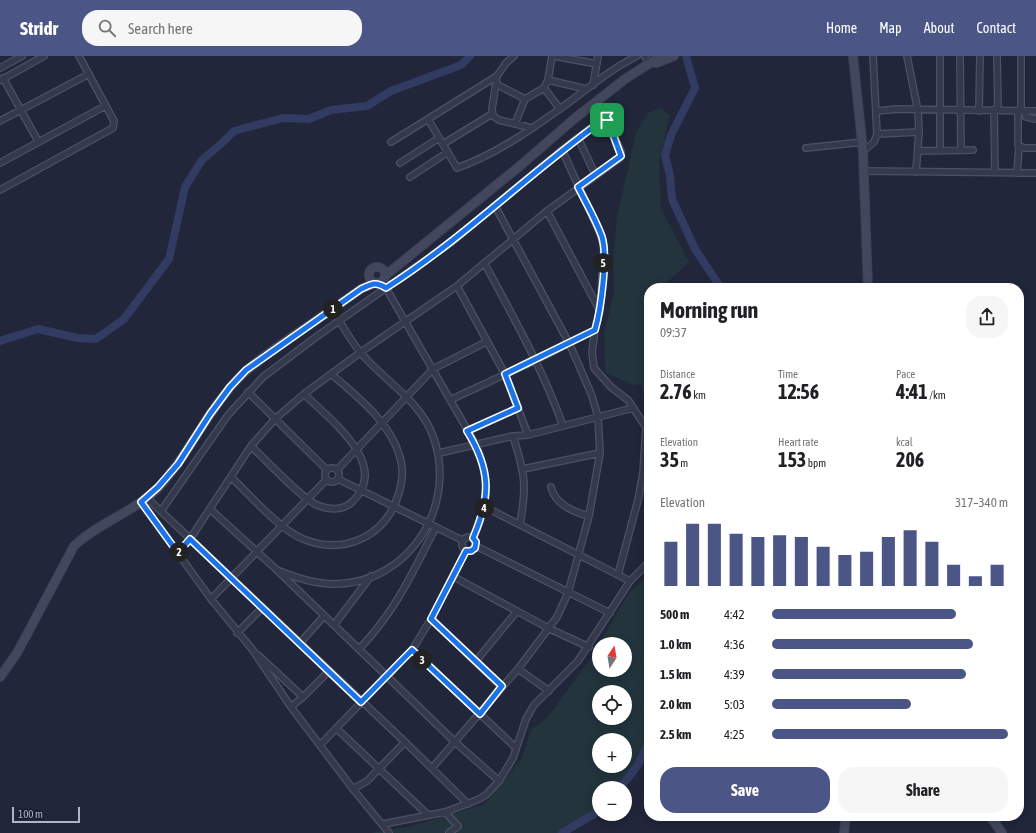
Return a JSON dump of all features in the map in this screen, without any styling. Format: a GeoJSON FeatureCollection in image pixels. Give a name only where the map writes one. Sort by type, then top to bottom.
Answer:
{"type":"FeatureCollection","features":[{"type":"Feature","properties":{"kind":"main road"},"geometry":{"type":"LineString","coordinates":[[0,677],[17,653],[74,546],[85,536],[144,500],[158,487],[178,464],[210,414],[230,387],[246,370],[361,289],[380,278],[488,192],[574,119],[625,79],[661,56]]}},
{"type":"Feature","properties":{"kind":"main road"},"geometry":{"type":"LineString","coordinates":[[649,65],[674,56]]}},
{"type":"Feature","properties":{"kind":"main road"},"geometry":{"type":"LineString","coordinates":[[853,56],[863,147],[868,283]]}},
{"type":"Feature","properties":{"kind":"main road"},"geometry":{"type":"LineString","coordinates":[[844,833],[845,821]]}},
{"type":"Feature","properties":{"kind":"main road"},"geometry":{"type":"LineString","coordinates":[[994,821],[1002,833]]}},
{"type":"Feature","properties":{"kind":"street"},"geometry":{"type":"LineString","coordinates":[[0,68],[22,56]]}},
{"type":"Feature","properties":{"kind":"street"},"geometry":{"type":"LineString","coordinates":[[38,141],[2,79],[44,56]]}},
{"type":"Feature","properties":{"kind":"street"},"geometry":{"type":"LineString","coordinates":[[0,190],[112,130],[114,121],[79,56]]}},
{"type":"Feature","properties":{"kind":"street"},"geometry":{"type":"LineString","coordinates":[[391,142],[497,76],[506,62],[514,56]]}},
{"type":"Feature","properties":{"kind":"street"},"geometry":{"type":"LineString","coordinates":[[515,124],[525,99],[544,88],[548,80],[553,56],[597,64]]}},
{"type":"Feature","properties":{"kind":"street"},"geometry":{"type":"LineString","coordinates":[[593,85],[598,56]]}},
{"type":"Feature","properties":{"kind":"street"},"geometry":{"type":"LineString","coordinates":[[428,119],[457,168],[484,157],[532,128],[614,69],[637,56]]}},
{"type":"Feature","properties":{"kind":"street"},"geometry":{"type":"LineString","coordinates":[[644,56],[649,65]]}},
{"type":"Feature","properties":{"kind":"street"},"geometry":{"type":"LineString","coordinates":[[806,148],[863,147],[874,142],[877,134],[877,111],[873,56]]}},
{"type":"Feature","properties":{"kind":"street"},"geometry":{"type":"LineString","coordinates":[[907,56],[918,111],[919,132],[916,172]]}},
{"type":"Feature","properties":{"kind":"street"},"geometry":{"type":"LineString","coordinates":[[940,56],[940,151]]}},
{"type":"Feature","properties":{"kind":"street"},"geometry":{"type":"LineString","coordinates":[[960,56],[959,111],[961,150]]}},
{"type":"Feature","properties":{"kind":"street"},"geometry":{"type":"LineString","coordinates":[[979,110],[980,56]]}},
{"type":"Feature","properties":{"kind":"street"},"geometry":{"type":"LineString","coordinates":[[994,173],[997,56]]}},
{"type":"Feature","properties":{"kind":"street"},"geometry":{"type":"LineString","coordinates":[[1017,173],[1021,111],[1021,56]]}},
{"type":"Feature","properties":{"kind":"street"},"geometry":{"type":"LineString","coordinates":[[0,121],[89,74]]}},
{"type":"Feature","properties":{"kind":"street"},"geometry":{"type":"LineString","coordinates":[[492,114],[497,76]]}},
{"type":"Feature","properties":{"kind":"street"},"geometry":{"type":"LineString","coordinates":[[548,80],[586,89]]}},
{"type":"Feature","properties":{"kind":"street"},"geometry":{"type":"LineString","coordinates":[[496,84],[525,99]]}},
{"type":"Feature","properties":{"kind":"street"},"geometry":{"type":"LineString","coordinates":[[544,88],[560,108]]}},
{"type":"Feature","properties":{"kind":"street"},"geometry":{"type":"LineString","coordinates":[[0,163],[38,141],[105,106]]}},
{"type":"Feature","properties":{"kind":"street"},"geometry":{"type":"LineString","coordinates":[[877,111],[898,109],[918,111],[1036,110]]}},
{"type":"Feature","properties":{"kind":"street"},"geometry":{"type":"LineString","coordinates":[[1021,111],[1026,117],[1036,119]]}},
{"type":"Feature","properties":{"kind":"street"},"geometry":{"type":"LineString","coordinates":[[492,114],[495,118],[532,128]]}},
{"type":"Feature","properties":{"kind":"street"},"geometry":{"type":"LineString","coordinates":[[443,144],[492,114]]}},
{"type":"Feature","properties":{"kind":"street"},"geometry":{"type":"LineString","coordinates":[[161,512],[228,415],[248,392],[274,368],[340,322],[380,278],[453,241],[562,150],[603,120],[608,121],[621,156],[546,211],[458,286],[361,352],[304,394],[275,419],[251,446],[190,539],[178,553]]}},
{"type":"Feature","properties":{"kind":"street"},"geometry":{"type":"LineString","coordinates":[[877,134],[919,132]]}},
{"type":"Feature","properties":{"kind":"street"},"geometry":{"type":"LineString","coordinates":[[400,163],[439,138]]}},
{"type":"Feature","properties":{"kind":"street"},"geometry":{"type":"LineString","coordinates":[[578,138],[595,174]]}},
{"type":"Feature","properties":{"kind":"street"},"geometry":{"type":"LineString","coordinates":[[1019,146],[1036,148]]}},
{"type":"Feature","properties":{"kind":"street"},"geometry":{"type":"LineString","coordinates":[[562,150],[599,231],[604,246],[600,311],[595,330],[592,352],[594,368],[600,376],[623,395],[644,422]]}},
{"type":"Feature","properties":{"kind":"street"},"geometry":{"type":"LineString","coordinates":[[918,151],[973,150]]}},
{"type":"Feature","properties":{"kind":"street"},"geometry":{"type":"LineString","coordinates":[[410,177],[448,152]]}},
{"type":"Feature","properties":{"kind":"street"},"geometry":{"type":"LineString","coordinates":[[864,171],[1036,173]]}},
{"type":"Feature","properties":{"kind":"street"},"geometry":{"type":"LineString","coordinates":[[432,768],[518,669],[550,628],[561,610],[568,592],[589,516],[600,453],[598,417],[592,396],[569,343],[528,264],[495,206]]}},
{"type":"Feature","properties":{"kind":"street"},"geometry":{"type":"LineString","coordinates":[[546,211],[600,311]]}},
{"type":"Feature","properties":{"kind":"street"},"geometry":{"type":"LineString","coordinates":[[485,264],[536,360],[550,390],[563,426]]}},
{"type":"Feature","properties":{"kind":"street"},"geometry":{"type":"LineString","coordinates":[[380,278],[476,445],[484,464],[486,481],[485,507],[473,538],[476,546],[610,613]]}},
{"type":"Feature","properties":{"kind":"street"},"geometry":{"type":"LineString","coordinates":[[458,286],[486,342],[505,374],[528,435]]}},
{"type":"Feature","properties":{"kind":"street"},"geometry":{"type":"LineString","coordinates":[[277,570],[314,582],[336,584],[371,576],[392,565],[408,553],[420,539],[430,523],[438,494],[439,454],[427,423],[407,397],[361,352],[340,322]]}},
{"type":"Feature","properties":{"kind":"street"},"geometry":{"type":"LineString","coordinates":[[450,400],[536,360],[595,330]]}},
{"type":"Feature","properties":{"kind":"street"},"geometry":{"type":"LineString","coordinates":[[336,470],[356,447],[433,369],[486,342]]}},
{"type":"Feature","properties":{"kind":"street"},"geometry":{"type":"LineString","coordinates":[[231,477],[282,524],[300,538],[323,544],[338,545],[357,542],[375,531],[386,521],[395,506],[402,480],[400,458],[381,423],[370,409],[331,374]]}},
{"type":"Feature","properties":{"kind":"street"},"geometry":{"type":"LineString","coordinates":[[248,392],[327,470]]}},
{"type":"Feature","properties":{"kind":"street"},"geometry":{"type":"LineString","coordinates":[[251,446],[315,505],[323,508],[340,509],[350,505],[362,490],[366,476],[365,467],[356,447],[304,394]]}},
{"type":"Feature","properties":{"kind":"street"},"geometry":{"type":"LineString","coordinates":[[467,431],[518,408]]}},
{"type":"Feature","properties":{"kind":"street"},"geometry":{"type":"LineString","coordinates":[[439,454],[514,436],[528,435],[634,408]]}},
{"type":"Feature","properties":{"kind":"street"},"geometry":{"type":"LineString","coordinates":[[514,436],[523,469],[525,495],[520,524]]}},
{"type":"Feature","properties":{"kind":"street"},"geometry":{"type":"LineString","coordinates":[[523,469],[600,453]]}},
{"type":"Feature","properties":{"kind":"street"},"geometry":{"type":"LineString","coordinates":[[618,575],[638,500],[643,473],[644,457]]}},
{"type":"Feature","properties":{"kind":"street"},"geometry":{"type":"LineString","coordinates":[[327,470],[332,468],[336,470],[339,474],[338,479]]}},
{"type":"Feature","properties":{"kind":"street"},"geometry":{"type":"LineString","coordinates":[[326,480],[325,475],[327,470]]}},
{"type":"Feature","properties":{"kind":"street"},"geometry":{"type":"LineString","coordinates":[[326,480],[332,483],[338,479]]}},
{"type":"Feature","properties":{"kind":"street"},"geometry":{"type":"LineString","coordinates":[[338,479],[462,540]]}},
{"type":"Feature","properties":{"kind":"street"},"geometry":{"type":"LineString","coordinates":[[211,599],[255,551],[326,480]]}},
{"type":"Feature","properties":{"kind":"street"},"geometry":{"type":"LineString","coordinates":[[551,487],[556,500],[569,508],[589,516]]}},
{"type":"Feature","properties":{"kind":"street"},"geometry":{"type":"LineString","coordinates":[[144,500],[161,512],[300,642],[468,804]]}},
{"type":"Feature","properties":{"kind":"street"},"geometry":{"type":"LineString","coordinates":[[144,500],[178,553],[237,633],[303,697]]}},
{"type":"Feature","properties":{"kind":"street"},"geometry":{"type":"LineString","coordinates":[[485,507],[630,580]]}},
{"type":"Feature","properties":{"kind":"street"},"geometry":{"type":"LineString","coordinates":[[210,509],[277,570],[455,742],[499,781]]}},
{"type":"Feature","properties":{"kind":"street"},"geometry":{"type":"LineString","coordinates":[[359,649],[381,626],[398,602],[436,527]]}},
{"type":"Feature","properties":{"kind":"street"},"geometry":{"type":"LineString","coordinates":[[466,551],[461,545],[462,540],[467,536],[473,538]]}},
{"type":"Feature","properties":{"kind":"street"},"geometry":{"type":"LineString","coordinates":[[466,551],[471,551],[476,546]]}},
{"type":"Feature","properties":{"kind":"street"},"geometry":{"type":"LineString","coordinates":[[320,744],[412,650],[454,577],[466,551]]}},
{"type":"Feature","properties":{"kind":"street"},"geometry":{"type":"LineString","coordinates":[[383,824],[445,812],[468,804],[486,795],[499,781],[516,748],[529,713],[541,698],[566,675],[589,647],[630,580],[644,567]]}},
{"type":"Feature","properties":{"kind":"street"},"geometry":{"type":"LineString","coordinates":[[334,625],[371,576]]}},
{"type":"Feature","properties":{"kind":"street"},"geometry":{"type":"LineString","coordinates":[[454,577],[589,647]]}},
{"type":"Feature","properties":{"kind":"street"},"geometry":{"type":"LineString","coordinates":[[237,633],[262,608]]}},
{"type":"Feature","properties":{"kind":"street"},"geometry":{"type":"LineString","coordinates":[[476,661],[517,611]]}},
{"type":"Feature","properties":{"kind":"street"},"geometry":{"type":"LineString","coordinates":[[300,642],[324,616]]}},
{"type":"Feature","properties":{"kind":"street"},"geometry":{"type":"LineString","coordinates":[[431,619],[502,686]]}},
{"type":"Feature","properties":{"kind":"street"},"geometry":{"type":"LineString","coordinates":[[252,649],[291,707],[353,789],[389,833]]}},
{"type":"Feature","properties":{"kind":"street"},"geometry":{"type":"LineString","coordinates":[[412,650],[516,748]]}},
{"type":"Feature","properties":{"kind":"street"},"geometry":{"type":"LineString","coordinates":[[518,669],[548,691]]}},
{"type":"Feature","properties":{"kind":"street"},"geometry":{"type":"LineString","coordinates":[[291,707],[329,671]]}},
{"type":"Feature","properties":{"kind":"street"},"geometry":{"type":"LineString","coordinates":[[336,728],[428,815]]}},
{"type":"Feature","properties":{"kind":"street"},"geometry":{"type":"LineString","coordinates":[[353,789],[367,780],[405,742]]}},
{"type":"Feature","properties":{"kind":"street"},"geometry":{"type":"LineString","coordinates":[[445,812],[458,826],[449,833]]}},
{"type":"Feature","properties":{"kind":"shaded area"},"geometry":{"type":"Polygon","coordinates":[[[661,108],[670,115],[659,162],[661,209],[689,262],[666,283],[644,283],[644,394],[641,384],[633,385],[605,372],[604,334],[614,292],[613,266],[617,217],[636,133],[648,113],[661,108]]]}},
{"type":"Feature","properties":{"kind":"shaded area"},"geometry":{"type":"Polygon","coordinates":[[[644,579],[644,759],[642,764],[624,781],[592,781],[591,812],[558,833],[370,833],[412,826],[485,804],[522,758],[531,730],[547,718],[592,656],[592,677],[632,677],[632,637],[603,637],[629,593],[644,579]]]}},
{"type":"Feature","properties":{"kind":"waterway"},"geometry":{"type":"LineString","coordinates":[[0,341],[38,329],[78,338],[96,339],[124,319],[169,259],[185,187],[202,160],[234,131],[283,118],[309,119],[331,110],[367,106],[391,91],[461,65],[470,56]]}},
{"type":"Feature","properties":{"kind":"waterway"},"geometry":{"type":"LineString","coordinates":[[686,56],[695,88],[671,135],[665,155],[670,176],[672,199],[695,249],[718,283]]}},
{"type":"Feature","properties":{"kind":"waterway"},"geometry":{"type":"LineString","coordinates":[[625,781],[638,765],[644,752]]}},
{"type":"Feature","properties":{"kind":"waterway"},"geometry":{"type":"LineString","coordinates":[[562,833],[592,815]]}},
{"type":"Feature","properties":{"kind":"route"},"geometry":{"type":"LineString","coordinates":[[603,120],[607,120],[622,154],[621,157],[578,187],[599,231],[604,246],[600,311],[595,330],[505,374],[518,408],[467,431],[476,445],[484,464],[486,481],[485,507],[473,538],[476,542],[476,546],[471,551],[466,551],[454,577],[431,619],[502,686],[480,714],[412,650],[361,702],[300,642],[190,539],[178,553],[141,502],[165,480],[178,464],[210,414],[230,387],[246,370],[361,289],[374,283],[379,283],[386,288],[397,281],[453,241],[562,150],[603,120]]}}]}
